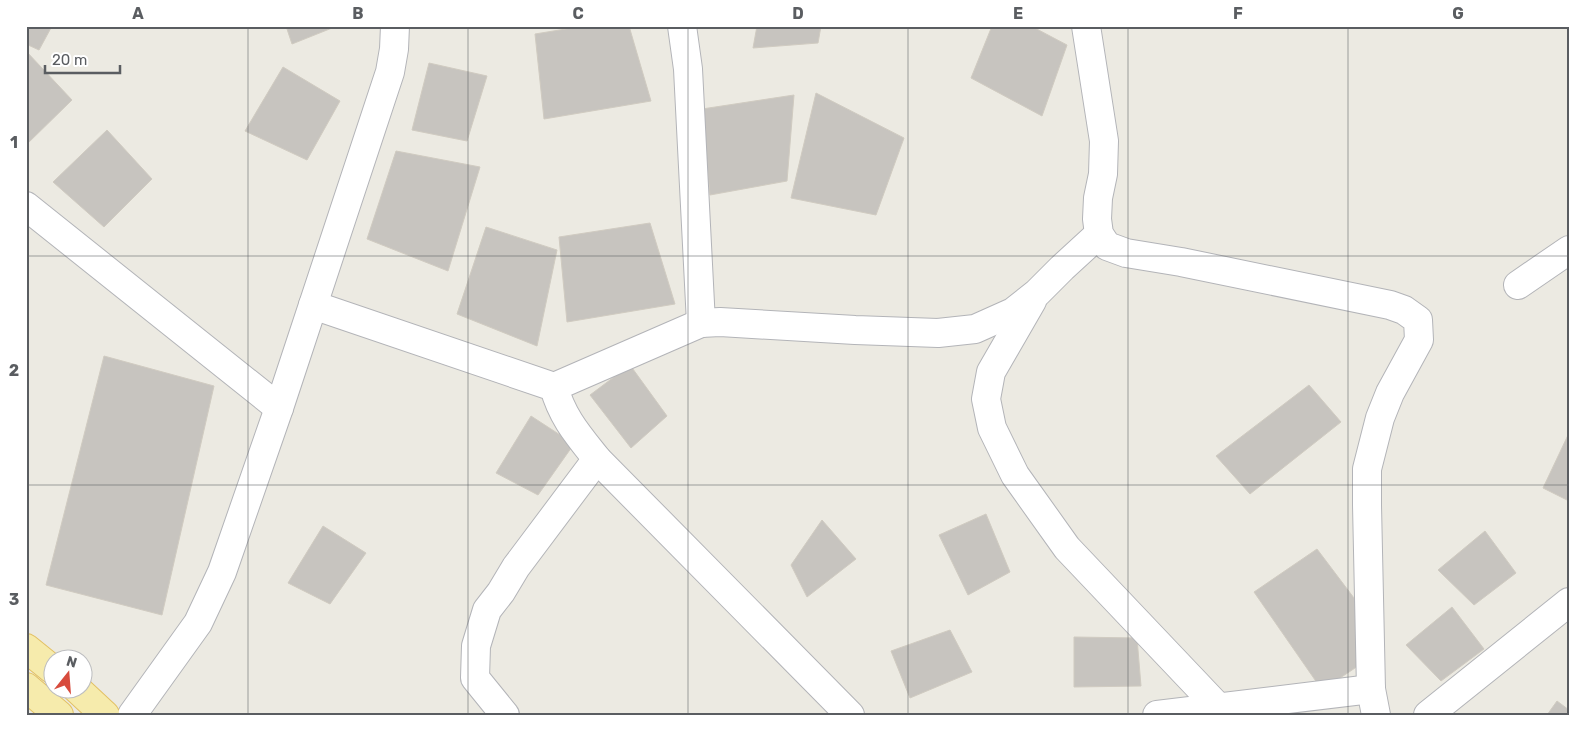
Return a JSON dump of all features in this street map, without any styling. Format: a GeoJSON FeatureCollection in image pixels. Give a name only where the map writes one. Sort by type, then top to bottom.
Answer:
{"type":"FeatureCollection","features":[{"type":"Feature","properties":{"kind":"main road"},"geometry":{"type":"LineString","coordinates":[[26,648],[42,661]]}},
{"type":"Feature","properties":{"kind":"main road"},"geometry":{"type":"LineString","coordinates":[[26,687],[59,715]]}},
{"type":"Feature","properties":{"kind":"main road"},"geometry":{"type":"LineString","coordinates":[[87,698],[105,715]]}},
{"type":"Feature","properties":{"kind":"street"},"geometry":{"type":"LineString","coordinates":[[132,715],[198,623],[222,572],[279,408],[390,72],[395,26]]}},
{"type":"Feature","properties":{"kind":"street"},"geometry":{"type":"LineString","coordinates":[[682,26],[688,69],[701,323]]}},
{"type":"Feature","properties":{"kind":"street"},"geometry":{"type":"LineString","coordinates":[[1086,26],[1104,141],[1103,174],[1096,220],[1099,234],[1107,246],[1126,253],[1181,262],[1390,306],[1404,310],[1418,320],[1419,340],[1390,393],[1380,418],[1367,469],[1366,505],[1373,702],[1218,708],[1157,715]]}},
{"type":"Feature","properties":{"kind":"street"},"geometry":{"type":"LineString","coordinates":[[26,206],[279,408]]}},
{"type":"Feature","properties":{"kind":"street"},"geometry":{"type":"LineString","coordinates":[[313,305],[554,388],[701,323],[720,322],[938,333],[975,329],[1006,315],[1037,293],[1099,234]]}},
{"type":"Feature","properties":{"kind":"street"},"geometry":{"type":"LineString","coordinates":[[1518,285],[1569,250]]}},
{"type":"Feature","properties":{"kind":"street"},"geometry":{"type":"LineString","coordinates":[[1037,293],[991,372],[986,398],[992,428],[1015,475],[1067,548],[1218,708]]}},
{"type":"Feature","properties":{"kind":"street"},"geometry":{"type":"LineString","coordinates":[[554,388],[558,405],[566,419],[597,459],[850,715]]}},
{"type":"Feature","properties":{"kind":"street"},"geometry":{"type":"LineString","coordinates":[[505,715],[475,678],[476,646],[487,610],[501,592],[516,566],[597,459]]}},
{"type":"Feature","properties":{"kind":"street"},"geometry":{"type":"LineString","coordinates":[[1428,715],[1569,602]]}},
{"type":"Feature","properties":{"kind":"building"},"geometry":{"type":"Polygon","coordinates":[[[26,26],[52,26],[39,50],[26,44],[26,26]]]}},
{"type":"Feature","properties":{"kind":"building"},"geometry":{"type":"Polygon","coordinates":[[[286,26],[337,26],[292,44],[286,26]]]}},
{"type":"Feature","properties":{"kind":"building"},"geometry":{"type":"Polygon","coordinates":[[[584,26],[629,26],[651,101],[544,119],[535,34],[584,26]]]}},
{"type":"Feature","properties":{"kind":"building"},"geometry":{"type":"Polygon","coordinates":[[[757,26],[821,26],[818,43],[753,48],[757,26]]]}},
{"type":"Feature","properties":{"kind":"building"},"geometry":{"type":"Polygon","coordinates":[[[992,26],[1031,26],[1067,45],[1042,116],[971,78],[992,26]]]}},
{"type":"Feature","properties":{"kind":"building"},"geometry":{"type":"Polygon","coordinates":[[[26,51],[72,100],[26,145],[26,51]]]}},
{"type":"Feature","properties":{"kind":"building"},"geometry":{"type":"Polygon","coordinates":[[[429,63],[487,76],[467,141],[412,130],[429,63]]]}},
{"type":"Feature","properties":{"kind":"building"},"geometry":{"type":"Polygon","coordinates":[[[283,67],[340,101],[307,160],[245,131],[283,67]]]}},
{"type":"Feature","properties":{"kind":"building"},"geometry":{"type":"Polygon","coordinates":[[[816,93],[904,138],[876,215],[791,198],[816,93]]]}},
{"type":"Feature","properties":{"kind":"building"},"geometry":{"type":"Polygon","coordinates":[[[794,95],[787,181],[710,195],[702,109],[794,95]]]}},
{"type":"Feature","properties":{"kind":"building"},"geometry":{"type":"Polygon","coordinates":[[[107,130],[152,179],[104,227],[53,182],[107,130]]]}},
{"type":"Feature","properties":{"kind":"building"},"geometry":{"type":"Polygon","coordinates":[[[396,151],[480,167],[448,271],[367,239],[396,151]]]}},
{"type":"Feature","properties":{"kind":"building"},"geometry":{"type":"Polygon","coordinates":[[[650,223],[675,304],[567,322],[559,237],[650,223]]]}},
{"type":"Feature","properties":{"kind":"building"},"geometry":{"type":"Polygon","coordinates":[[[486,227],[557,250],[537,346],[457,314],[486,227]]]}},
{"type":"Feature","properties":{"kind":"building"},"geometry":{"type":"Polygon","coordinates":[[[104,356],[214,386],[162,615],[46,585],[104,356]]]}},
{"type":"Feature","properties":{"kind":"building"},"geometry":{"type":"Polygon","coordinates":[[[630,365],[667,416],[631,448],[590,395],[630,365]]]}},
{"type":"Feature","properties":{"kind":"building"},"geometry":{"type":"Polygon","coordinates":[[[1309,385],[1341,422],[1250,494],[1216,456],[1309,385]]]}},
{"type":"Feature","properties":{"kind":"building"},"geometry":{"type":"Polygon","coordinates":[[[531,416],[574,444],[538,495],[496,473],[531,416]]]}},
{"type":"Feature","properties":{"kind":"building"},"geometry":{"type":"Polygon","coordinates":[[[1569,433],[1569,501],[1543,488],[1569,433]]]}},
{"type":"Feature","properties":{"kind":"building"},"geometry":{"type":"Polygon","coordinates":[[[986,514],[1010,572],[968,595],[939,535],[986,514]]]}},
{"type":"Feature","properties":{"kind":"building"},"geometry":{"type":"Polygon","coordinates":[[[822,520],[856,559],[807,597],[791,565],[822,520]]]}},
{"type":"Feature","properties":{"kind":"building"},"geometry":{"type":"Polygon","coordinates":[[[323,526],[366,553],[330,604],[288,583],[323,526]]]}},
{"type":"Feature","properties":{"kind":"building"},"geometry":{"type":"Polygon","coordinates":[[[1485,531],[1516,573],[1474,605],[1438,570],[1485,531]]]}},
{"type":"Feature","properties":{"kind":"building"},"geometry":{"type":"Polygon","coordinates":[[[1317,549],[1357,602],[1358,666],[1322,690],[1254,592],[1317,549]]]}},
{"type":"Feature","properties":{"kind":"building"},"geometry":{"type":"Polygon","coordinates":[[[1452,607],[1484,649],[1441,681],[1406,645],[1452,607]]]}},
{"type":"Feature","properties":{"kind":"building"},"geometry":{"type":"Polygon","coordinates":[[[950,630],[972,672],[910,698],[891,651],[950,630]]]}},
{"type":"Feature","properties":{"kind":"building"},"geometry":{"type":"Polygon","coordinates":[[[1074,637],[1137,638],[1141,686],[1074,687],[1074,637]]]}},
{"type":"Feature","properties":{"kind":"building"},"geometry":{"type":"Polygon","coordinates":[[[1557,701],[1569,710],[1569,715],[1547,715],[1557,701]]]}}]}
